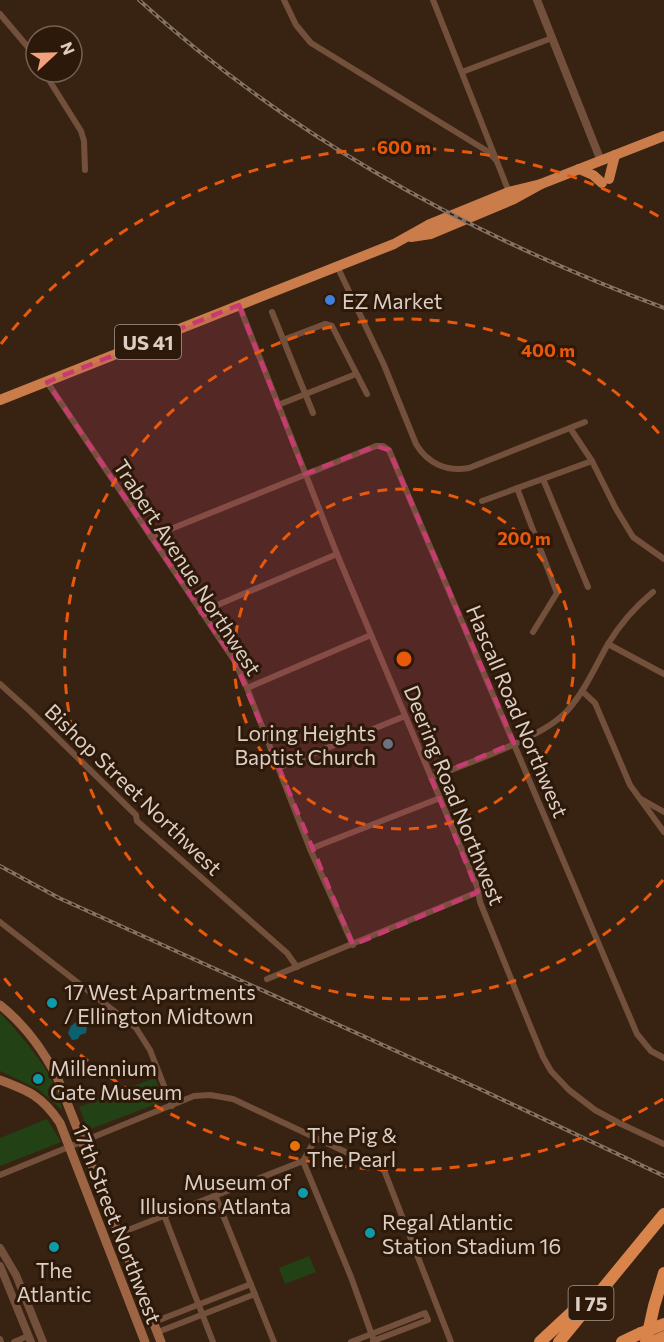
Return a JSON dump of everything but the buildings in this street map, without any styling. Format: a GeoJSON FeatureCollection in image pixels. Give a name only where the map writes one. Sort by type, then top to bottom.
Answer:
{"type":"FeatureCollection","features":[{"type":"Feature","properties":{"kind":"highway","name":"US 41"},"geometry":{"type":"LineString","coordinates":[[408,237],[431,234],[512,200],[541,184],[664,136]]}},
{"type":"Feature","properties":{"kind":"highway"},"geometry":{"type":"LineString","coordinates":[[579,169],[606,181],[615,155]]}},
{"type":"Feature","properties":{"kind":"highway","name":"US 41"},"geometry":{"type":"LineString","coordinates":[[0,400],[408,237],[428,225],[508,192],[541,184]]}},
{"type":"Feature","properties":{"kind":"highway","name":"I 75"},"geometry":{"type":"LineString","coordinates":[[559,1342],[664,1214]]}},
{"type":"Feature","properties":{"kind":"highway"},"geometry":{"type":"LineString","coordinates":[[540,1342],[622,1263]]}},
{"type":"Feature","properties":{"kind":"highway"},"geometry":{"type":"LineString","coordinates":[[644,1337],[664,1273]]}},
{"type":"Feature","properties":{"kind":"highway"},"geometry":{"type":"LineString","coordinates":[[622,1342],[644,1337],[664,1324]]}},
{"type":"Feature","properties":{"kind":"highway"},"geometry":{"type":"LineString","coordinates":[[652,1342],[664,1337]]}},
{"type":"Feature","properties":{"kind":"main road","name":"17th Street Northwest"},"geometry":{"type":"LineString","coordinates":[[0,1005],[20,1024],[49,1062],[161,1342]]}},
{"type":"Feature","properties":{"kind":"main road","name":"17th Street Northwest"},"geometry":{"type":"LineString","coordinates":[[0,1080],[30,1091],[40,1099],[60,1123],[145,1342]]}},
{"type":"Feature","properties":{"kind":"street"},"geometry":{"type":"LineString","coordinates":[[284,0],[296,25],[311,43],[487,151],[496,160]]}},
{"type":"Feature","properties":{"kind":"street"},"geometry":{"type":"LineString","coordinates":[[434,0],[508,192]]}},
{"type":"Feature","properties":{"kind":"street"},"geometry":{"type":"LineString","coordinates":[[537,0],[601,161]]}},
{"type":"Feature","properties":{"kind":"street"},"geometry":{"type":"LineString","coordinates":[[0,14],[24,45]]}},
{"type":"Feature","properties":{"kind":"street"},"geometry":{"type":"LineString","coordinates":[[462,72],[552,38]]}},
{"type":"Feature","properties":{"kind":"street"},"geometry":{"type":"LineString","coordinates":[[52,84],[81,131],[84,141],[85,170]]}},
{"type":"Feature","properties":{"kind":"street"},"geometry":{"type":"LineString","coordinates":[[337,266],[384,365],[417,444],[423,455],[433,463],[451,469],[470,468],[585,422]]}},
{"type":"Feature","properties":{"kind":"street","name":"Deering Road Northwest"},"geometry":{"type":"LineString","coordinates":[[238,305],[337,554],[440,798],[531,1028],[551,1071],[569,1090],[596,1110],[662,1143]]}},
{"type":"Feature","properties":{"kind":"street"},"geometry":{"type":"LineString","coordinates":[[272,312],[313,413]]}},
{"type":"Feature","properties":{"kind":"street"},"geometry":{"type":"LineString","coordinates":[[283,339],[325,324],[330,325],[337,334],[367,394]]}},
{"type":"Feature","properties":{"kind":"street"},"geometry":{"type":"LineString","coordinates":[[278,405],[356,374]]}},
{"type":"Feature","properties":{"kind":"street","name":"Trabert Avenue Northwest"},"geometry":{"type":"LineString","coordinates":[[47,382],[234,660],[310,849],[353,945]]}},
{"type":"Feature","properties":{"kind":"street"},"geometry":{"type":"LineString","coordinates":[[570,428],[592,461],[633,537],[664,559]]}},
{"type":"Feature","properties":{"kind":"street","name":"Hascall Road Northwest"},"geometry":{"type":"LineString","coordinates":[[152,537],[376,446],[383,446],[389,450],[637,1034],[645,1045],[664,1058]]}},
{"type":"Feature","properties":{"kind":"street"},"geometry":{"type":"LineString","coordinates":[[482,501],[592,461]]}},
{"type":"Feature","properties":{"kind":"street"},"geometry":{"type":"LineString","coordinates":[[543,478],[588,587]]}},
{"type":"Feature","properties":{"kind":"street"},"geometry":{"type":"LineString","coordinates":[[517,488],[558,593],[533,632]]}},
{"type":"Feature","properties":{"kind":"street"},"geometry":{"type":"LineString","coordinates":[[201,612],[337,554]]}},
{"type":"Feature","properties":{"kind":"street"},"geometry":{"type":"LineString","coordinates":[[431,778],[514,743],[556,721],[569,709],[582,690],[608,644],[628,615],[653,592]]}},
{"type":"Feature","properties":{"kind":"street"},"geometry":{"type":"LineString","coordinates":[[247,688],[371,635]]}},
{"type":"Feature","properties":{"kind":"street"},"geometry":{"type":"LineString","coordinates":[[608,644],[664,674]]}},
{"type":"Feature","properties":{"kind":"street","name":"Bishop Street Northwest"},"geometry":{"type":"LineString","coordinates":[[0,684],[136,815],[137,821],[287,952],[297,967]]}},
{"type":"Feature","properties":{"kind":"street"},"geometry":{"type":"LineString","coordinates":[[582,690],[595,703],[625,776],[664,832]]}},
{"type":"Feature","properties":{"kind":"street"},"geometry":{"type":"LineString","coordinates":[[278,768],[405,717]]}},
{"type":"Feature","properties":{"kind":"street"},"geometry":{"type":"LineString","coordinates":[[638,797],[664,812]]}},
{"type":"Feature","properties":{"kind":"street"},"geometry":{"type":"LineString","coordinates":[[310,849],[440,798]]}},
{"type":"Feature","properties":{"kind":"street"},"geometry":{"type":"LineString","coordinates":[[267,979],[478,892]]}},
{"type":"Feature","properties":{"kind":"street"},"geometry":{"type":"LineString","coordinates":[[0,922],[136,1028],[150,1050],[172,1106]]}},
{"type":"Feature","properties":{"kind":"street"},"geometry":{"type":"LineString","coordinates":[[0,1175],[194,1096],[210,1095],[233,1099],[384,1170],[452,1342]]}},
{"type":"Feature","properties":{"kind":"street"},"geometry":{"type":"LineString","coordinates":[[662,1143],[664,1134]]}},
{"type":"Feature","properties":{"kind":"street"},"geometry":{"type":"LineString","coordinates":[[118,1234],[303,1161],[316,1138]]}},
{"type":"Feature","properties":{"kind":"street"},"geometry":{"type":"LineString","coordinates":[[303,1161],[351,1276],[372,1339]]}},
{"type":"Feature","properties":{"kind":"street"},"geometry":{"type":"LineString","coordinates":[[215,1195],[274,1342]]}},
{"type":"Feature","properties":{"kind":"street"},"geometry":{"type":"LineString","coordinates":[[164,1215],[213,1342]]}},
{"type":"Feature","properties":{"kind":"street"},"geometry":{"type":"LineString","coordinates":[[0,1248],[16,1275],[43,1342]]}},
{"type":"Feature","properties":{"kind":"street"},"geometry":{"type":"LineString","coordinates":[[1,1269],[30,1339],[14,1342]]}},
{"type":"Feature","properties":{"kind":"street"},"geometry":{"type":"LineString","coordinates":[[154,1322],[251,1284]]}},
{"type":"Feature","properties":{"kind":"street"},"geometry":{"type":"LineString","coordinates":[[158,1332],[255,1294]]}},
{"type":"Feature","properties":{"kind":"street"},"geometry":{"type":"LineString","coordinates":[[351,1342],[372,1339],[428,1320],[425,1313],[372,1339]]}},
{"type":"Feature","properties":{"kind":"highlighted area"},"geometry":{"type":"Polygon","coordinates":[[[239,305],[305,474],[376,446],[389,450],[514,743],[431,778],[478,892],[353,945],[234,660],[47,382],[239,305]]]}},
{"type":"Feature","properties":{"kind":"green space"},"geometry":{"type":"Polygon","coordinates":[[[0,1013],[47,1071],[60,1098],[62,1110],[38,1089],[0,1071],[0,1013]]]}},
{"type":"Feature","properties":{"kind":"green space"},"geometry":{"type":"Polygon","coordinates":[[[155,1078],[164,1101],[88,1130],[79,1107],[155,1078]]]}},
{"type":"Feature","properties":{"kind":"green space"},"geometry":{"type":"Polygon","coordinates":[[[47,1119],[61,1142],[0,1166],[0,1138],[47,1119]]]}},
{"type":"Feature","properties":{"kind":"green space"},"geometry":{"type":"Polygon","coordinates":[[[309,1256],[316,1272],[285,1284],[279,1268],[309,1256]]]}},
{"type":"Feature","properties":{"kind":"water"},"geometry":{"type":"Polygon","coordinates":[[[83,1021],[87,1026],[86,1033],[72,1040],[68,1033],[71,1026],[83,1021]]]}},
{"type":"Feature","properties":{"kind":"railway"},"geometry":{"type":"LineString","coordinates":[[139,0],[197,50],[258,96],[321,139],[387,179],[523,249],[664,308]]}},
{"type":"Feature","properties":{"kind":"railway"},"geometry":{"type":"LineString","coordinates":[[0,866],[59,898],[482,1090],[664,1176]]}},
{"type":"Feature","properties":{"kind":"place","name":"EZ Market"},"geometry":{"type":"Point","coordinates":[330,300]}},
{"type":"Feature","properties":{"kind":"place","name":"Loring Heights Baptist Church"},"geometry":{"type":"Point","coordinates":[388,744]}},
{"type":"Feature","properties":{"kind":"place","name":"17 West Apartments / Ellington Midtown"},"geometry":{"type":"Point","coordinates":[52,1003]}},
{"type":"Feature","properties":{"kind":"place","name":"Millennium Gate Museum"},"geometry":{"type":"Point","coordinates":[38,1079]}},
{"type":"Feature","properties":{"kind":"place","name":"The Pig & The Pearl"},"geometry":{"type":"Point","coordinates":[295,1146]}},
{"type":"Feature","properties":{"kind":"place","name":"Museum of Illusions Atlanta"},"geometry":{"type":"Point","coordinates":[303,1193]}},
{"type":"Feature","properties":{"kind":"place","name":"Regal Atlantic Station Stadium 16"},"geometry":{"type":"Point","coordinates":[370,1233]}},
{"type":"Feature","properties":{"kind":"place","name":"The Atlantic"},"geometry":{"type":"Point","coordinates":[54,1247]}}]}
